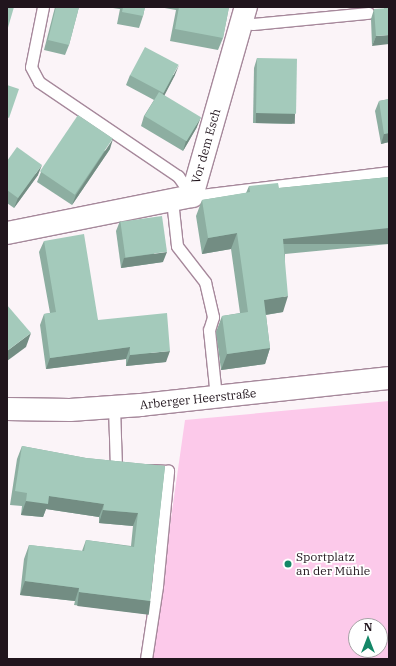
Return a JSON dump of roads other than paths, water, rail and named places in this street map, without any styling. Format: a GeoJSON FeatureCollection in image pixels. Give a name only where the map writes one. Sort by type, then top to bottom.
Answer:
{"type":"FeatureCollection","features":[{"type":"Feature","properties":{"kind":"main road","name":"Vor dem Esch"},"geometry":{"type":"LineString","coordinates":[[182,198],[244,14]]}},
{"type":"Feature","properties":{"kind":"main road"},"geometry":{"type":"LineString","coordinates":[[7,233],[182,198]]}},
{"type":"Feature","properties":{"kind":"main road","name":"Arberger Heerstraße"},"geometry":{"type":"LineString","coordinates":[[7,409],[114,407],[389,378]]}},
{"type":"Feature","properties":{"kind":"lane"},"geometry":{"type":"LineString","coordinates":[[43,7],[31,67],[39,82],[178,176],[182,198],[177,246],[206,282],[213,317],[209,330],[216,397]]}},
{"type":"Feature","properties":{"kind":"lane"},"geometry":{"type":"LineString","coordinates":[[244,14],[253,24],[368,13]]}},
{"type":"Feature","properties":{"kind":"lane"},"geometry":{"type":"LineString","coordinates":[[182,198],[389,172]]}},
{"type":"Feature","properties":{"kind":"lane"},"geometry":{"type":"LineString","coordinates":[[114,407],[116,468],[168,471],[157,586],[146,659]]}},
{"type":"Feature","properties":{"kind":"place","name":"Sportplatz an der Mühle"},"geometry":{"type":"Point","coordinates":[288,564]}}]}
